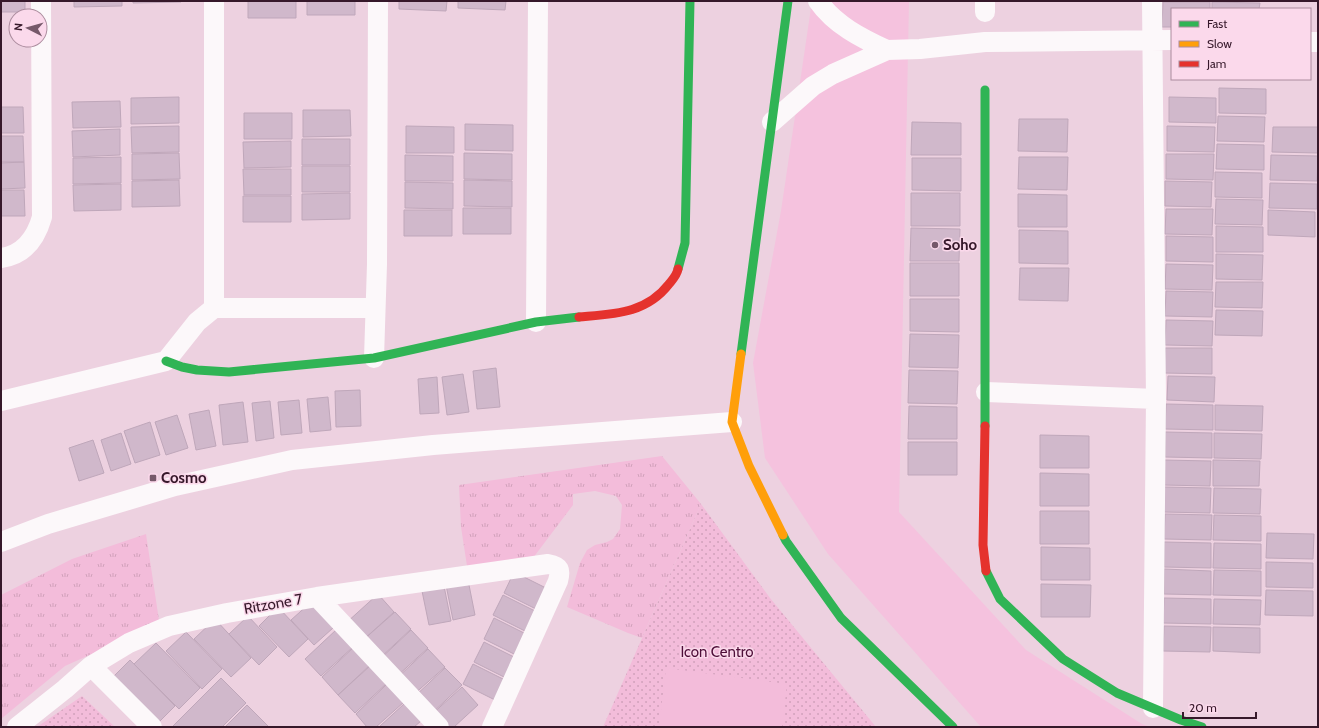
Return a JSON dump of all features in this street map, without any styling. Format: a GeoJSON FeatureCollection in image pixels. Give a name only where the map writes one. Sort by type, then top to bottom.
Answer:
{"type":"FeatureCollection","features":[{"type":"Feature","properties":{"kind":"street"},"geometry":{"type":"LineString","coordinates":[[1,258],[18,253],[31,242],[38,230],[42,217],[41,1]]}},
{"type":"Feature","properties":{"kind":"street"},"geometry":{"type":"LineString","coordinates":[[214,1],[214,308]]}},
{"type":"Feature","properties":{"kind":"street"},"geometry":{"type":"LineString","coordinates":[[374,358],[377,256],[378,1]]}},
{"type":"Feature","properties":{"kind":"street"},"geometry":{"type":"LineString","coordinates":[[536,322],[538,1]]}},
{"type":"Feature","properties":{"kind":"street"},"geometry":{"type":"LineString","coordinates":[[1,401],[166,361],[192,370],[229,372],[374,358],[536,322],[620,312],[643,306],[662,294],[676,274],[685,243],[690,1]]}},
{"type":"Feature","properties":{"kind":"street"},"geometry":{"type":"LineString","coordinates":[[788,1],[732,422],[749,466],[786,541],[841,618],[953,727]]}},
{"type":"Feature","properties":{"kind":"street"},"geometry":{"type":"LineString","coordinates":[[818,1],[851,31],[861,38],[887,50]]}},
{"type":"Feature","properties":{"kind":"street"},"geometry":{"type":"LineString","coordinates":[[1152,1],[1156,398],[1153,708]]}},
{"type":"Feature","properties":{"kind":"street"},"geometry":{"type":"LineString","coordinates":[[772,122],[813,86],[840,71],[887,50],[920,49],[985,42],[1171,40]]}},
{"type":"Feature","properties":{"kind":"street"},"geometry":{"type":"LineString","coordinates":[[985,90],[986,392],[983,544],[986,572],[1000,599],[1063,659],[1117,693],[1181,720],[1202,727]]}},
{"type":"Feature","properties":{"kind":"street"},"geometry":{"type":"LineString","coordinates":[[166,361],[197,322],[214,308],[375,308]]}},
{"type":"Feature","properties":{"kind":"street"},"geometry":{"type":"LineString","coordinates":[[986,392],[1156,398]]}},
{"type":"Feature","properties":{"kind":"street"},"geometry":{"type":"LineString","coordinates":[[1,542],[48,524],[168,488],[292,460],[433,445],[732,422]]}},
{"type":"Feature","properties":{"kind":"street","name":"Ritzone 7"},"geometry":{"type":"LineString","coordinates":[[17,727],[65,689],[91,666],[129,643],[170,626],[227,613],[317,596],[548,564],[555,565],[560,573],[558,580],[492,727]]}},
{"type":"Feature","properties":{"kind":"street"},"geometry":{"type":"LineString","coordinates":[[317,596],[440,727]]}},
{"type":"Feature","properties":{"kind":"street"},"geometry":{"type":"LineString","coordinates":[[91,666],[152,727]]}},
{"type":"Feature","properties":{"kind":"shaded area"},"geometry":{"type":"Polygon","coordinates":[[[812,1],[909,1],[899,512],[1026,650],[1142,724],[1150,727],[981,727],[828,554],[765,458],[753,363],[781,211],[812,1]]]}},
{"type":"Feature","properties":{"kind":"green space"},"geometry":{"type":"Polygon","coordinates":[[[662,456],[701,504],[642,638],[567,607],[580,563],[587,550],[595,545],[613,539],[620,529],[622,505],[616,496],[595,491],[573,494],[573,505],[533,558],[467,566],[461,527],[459,485],[662,456]]]}},
{"type":"Feature","properties":{"kind":"green space","name":"Icon Centro"},"geometry":{"type":"Polygon","coordinates":[[[701,504],[770,598],[876,727],[603,727],[701,504]]]}},
{"type":"Feature","properties":{"kind":"green space"},"geometry":{"type":"Polygon","coordinates":[[[146,534],[160,627],[125,639],[65,666],[1,719],[1,595],[72,559],[146,534]]]}},
{"type":"Feature","properties":{"kind":"green space"},"geometry":{"type":"Polygon","coordinates":[[[666,668],[787,684],[782,727],[659,727],[666,668]]]}},
{"type":"Feature","properties":{"kind":"green space"},"geometry":{"type":"Polygon","coordinates":[[[82,696],[115,727],[37,727],[82,696]]]}},
{"type":"Feature","properties":{"kind":"building"},"geometry":{"type":"Polygon","coordinates":[[[1,1],[25,1],[25,8],[8,8],[8,12],[1,12],[1,1]]]}},
{"type":"Feature","properties":{"kind":"building"},"geometry":{"type":"Polygon","coordinates":[[[74,1],[122,1],[122,6],[74,7],[74,1]]]}},
{"type":"Feature","properties":{"kind":"building"},"geometry":{"type":"Polygon","coordinates":[[[133,1],[181,1],[181,2],[133,3],[133,1]]]}},
{"type":"Feature","properties":{"kind":"building"},"geometry":{"type":"Polygon","coordinates":[[[248,1],[296,1],[296,18],[248,18],[248,1]]]}},
{"type":"Feature","properties":{"kind":"building"},"geometry":{"type":"Polygon","coordinates":[[[307,1],[355,1],[355,15],[307,15],[307,1]]]}},
{"type":"Feature","properties":{"kind":"building"},"geometry":{"type":"Polygon","coordinates":[[[399,1],[447,1],[446,11],[399,9],[399,1]]]}},
{"type":"Feature","properties":{"kind":"building"},"geometry":{"type":"Polygon","coordinates":[[[458,1],[506,1],[505,10],[458,8],[458,1]]]}},
{"type":"Feature","properties":{"kind":"building"},"geometry":{"type":"Polygon","coordinates":[[[1163,2],[1210,2],[1210,8],[1171,8],[1171,27],[1162,27],[1163,2]]]}},
{"type":"Feature","properties":{"kind":"building"},"geometry":{"type":"Polygon","coordinates":[[[1212,2],[1260,3],[1259,8],[1212,8],[1212,2]]]}},
{"type":"Feature","properties":{"kind":"building"},"geometry":{"type":"Polygon","coordinates":[[[1219,88],[1266,89],[1266,114],[1219,113],[1219,88]]]}},
{"type":"Feature","properties":{"kind":"building"},"geometry":{"type":"Polygon","coordinates":[[[179,97],[179,123],[131,124],[131,98],[179,97]]]}},
{"type":"Feature","properties":{"kind":"building"},"geometry":{"type":"Polygon","coordinates":[[[1169,97],[1216,98],[1216,123],[1169,122],[1169,97]]]}},
{"type":"Feature","properties":{"kind":"building"},"geometry":{"type":"Polygon","coordinates":[[[120,101],[121,127],[73,128],[72,102],[120,101]]]}},
{"type":"Feature","properties":{"kind":"building"},"geometry":{"type":"Polygon","coordinates":[[[1,107],[23,107],[24,133],[1,133],[1,107]]]}},
{"type":"Feature","properties":{"kind":"building"},"geometry":{"type":"Polygon","coordinates":[[[303,110],[350,110],[351,136],[303,137],[303,110]]]}},
{"type":"Feature","properties":{"kind":"building"},"geometry":{"type":"Polygon","coordinates":[[[244,113],[292,113],[292,139],[244,139],[244,113]]]}},
{"type":"Feature","properties":{"kind":"building"},"geometry":{"type":"Polygon","coordinates":[[[1218,116],[1265,117],[1264,142],[1217,141],[1218,116]]]}},
{"type":"Feature","properties":{"kind":"building"},"geometry":{"type":"Polygon","coordinates":[[[1019,119],[1068,119],[1067,152],[1018,151],[1019,119]]]}},
{"type":"Feature","properties":{"kind":"building"},"geometry":{"type":"Polygon","coordinates":[[[912,122],[961,123],[961,155],[911,155],[912,122]]]}},
{"type":"Feature","properties":{"kind":"building"},"geometry":{"type":"Polygon","coordinates":[[[465,124],[513,125],[513,151],[465,150],[465,124]]]}},
{"type":"Feature","properties":{"kind":"building"},"geometry":{"type":"Polygon","coordinates":[[[179,126],[179,152],[132,153],[131,127],[179,126]]]}},
{"type":"Feature","properties":{"kind":"building"},"geometry":{"type":"Polygon","coordinates":[[[406,126],[454,127],[454,153],[406,153],[406,126]]]}},
{"type":"Feature","properties":{"kind":"building"},"geometry":{"type":"Polygon","coordinates":[[[1167,126],[1215,127],[1214,152],[1167,151],[1167,126]]]}},
{"type":"Feature","properties":{"kind":"building"},"geometry":{"type":"Polygon","coordinates":[[[1273,127],[1318,127],[1318,153],[1272,152],[1273,127]]]}},
{"type":"Feature","properties":{"kind":"building"},"geometry":{"type":"Polygon","coordinates":[[[120,129],[120,155],[73,157],[72,131],[120,129]]]}},
{"type":"Feature","properties":{"kind":"building"},"geometry":{"type":"Polygon","coordinates":[[[1,136],[23,136],[24,162],[1,162],[1,136]]]}},
{"type":"Feature","properties":{"kind":"building"},"geometry":{"type":"Polygon","coordinates":[[[302,139],[350,139],[350,165],[302,165],[302,139]]]}},
{"type":"Feature","properties":{"kind":"building"},"geometry":{"type":"Polygon","coordinates":[[[291,141],[291,167],[244,168],[243,142],[291,141]]]}},
{"type":"Feature","properties":{"kind":"building"},"geometry":{"type":"Polygon","coordinates":[[[1217,144],[1264,145],[1264,170],[1216,169],[1217,144]]]}},
{"type":"Feature","properties":{"kind":"building"},"geometry":{"type":"Polygon","coordinates":[[[179,153],[180,179],[132,180],[132,154],[179,153]]]}},
{"type":"Feature","properties":{"kind":"building"},"geometry":{"type":"Polygon","coordinates":[[[464,153],[512,154],[512,180],[464,179],[464,153]]]}},
{"type":"Feature","properties":{"kind":"building"},"geometry":{"type":"Polygon","coordinates":[[[1166,154],[1214,154],[1213,180],[1166,179],[1166,154]]]}},
{"type":"Feature","properties":{"kind":"building"},"geometry":{"type":"Polygon","coordinates":[[[405,155],[453,156],[453,181],[405,181],[405,155]]]}},
{"type":"Feature","properties":{"kind":"building"},"geometry":{"type":"Polygon","coordinates":[[[1271,155],[1318,156],[1317,181],[1270,180],[1271,155]]]}},
{"type":"Feature","properties":{"kind":"building"},"geometry":{"type":"Polygon","coordinates":[[[121,157],[121,183],[73,184],[73,158],[121,157]]]}},
{"type":"Feature","properties":{"kind":"building"},"geometry":{"type":"Polygon","coordinates":[[[1019,157],[1068,157],[1067,190],[1018,189],[1019,157]]]}},
{"type":"Feature","properties":{"kind":"building"},"geometry":{"type":"Polygon","coordinates":[[[912,158],[961,158],[961,191],[912,190],[912,158]]]}},
{"type":"Feature","properties":{"kind":"building"},"geometry":{"type":"Polygon","coordinates":[[[24,162],[25,188],[1,189],[1,163],[24,162]]]}},
{"type":"Feature","properties":{"kind":"building"},"geometry":{"type":"Polygon","coordinates":[[[302,166],[350,166],[350,192],[302,192],[302,166]]]}},
{"type":"Feature","properties":{"kind":"building"},"geometry":{"type":"Polygon","coordinates":[[[243,169],[291,169],[291,195],[244,195],[243,169]]]}},
{"type":"Feature","properties":{"kind":"building"},"geometry":{"type":"Polygon","coordinates":[[[1215,172],[1262,173],[1262,198],[1215,197],[1215,172]]]}},
{"type":"Feature","properties":{"kind":"building"},"geometry":{"type":"Polygon","coordinates":[[[179,180],[180,206],[132,207],[132,181],[179,180]]]}},
{"type":"Feature","properties":{"kind":"building"},"geometry":{"type":"Polygon","coordinates":[[[464,180],[512,181],[512,207],[464,206],[464,180]]]}},
{"type":"Feature","properties":{"kind":"building"},"geometry":{"type":"Polygon","coordinates":[[[1165,181],[1212,182],[1211,207],[1165,206],[1165,181]]]}},
{"type":"Feature","properties":{"kind":"building"},"geometry":{"type":"Polygon","coordinates":[[[405,182],[453,183],[453,209],[405,208],[405,182]]]}},
{"type":"Feature","properties":{"kind":"building"},"geometry":{"type":"Polygon","coordinates":[[[1270,183],[1317,184],[1317,209],[1269,208],[1270,183]]]}},
{"type":"Feature","properties":{"kind":"building"},"geometry":{"type":"Polygon","coordinates":[[[121,184],[121,210],[74,211],[73,185],[121,184]]]}},
{"type":"Feature","properties":{"kind":"building"},"geometry":{"type":"Polygon","coordinates":[[[1,190],[24,190],[25,216],[1,216],[1,190]]]}},
{"type":"Feature","properties":{"kind":"building"},"geometry":{"type":"Polygon","coordinates":[[[350,193],[350,219],[302,220],[302,194],[350,193]]]}},
{"type":"Feature","properties":{"kind":"building","name":"Soho"},"geometry":{"type":"Polygon","coordinates":[[[911,193],[960,193],[960,226],[911,226],[911,193]]]}},
{"type":"Feature","properties":{"kind":"building"},"geometry":{"type":"Polygon","coordinates":[[[1018,194],[1067,195],[1067,227],[1018,227],[1018,194]]]}},
{"type":"Feature","properties":{"kind":"building"},"geometry":{"type":"Polygon","coordinates":[[[243,196],[291,196],[291,222],[243,222],[243,196]]]}},
{"type":"Feature","properties":{"kind":"building"},"geometry":{"type":"Polygon","coordinates":[[[1216,199],[1263,200],[1262,225],[1215,224],[1216,199]]]}},
{"type":"Feature","properties":{"kind":"building"},"geometry":{"type":"Polygon","coordinates":[[[463,208],[511,208],[511,234],[463,234],[463,208]]]}},
{"type":"Feature","properties":{"kind":"building"},"geometry":{"type":"Polygon","coordinates":[[[1166,209],[1213,209],[1212,235],[1165,234],[1166,209]]]}},
{"type":"Feature","properties":{"kind":"building"},"geometry":{"type":"Polygon","coordinates":[[[404,210],[452,210],[452,236],[404,236],[404,210]]]}},
{"type":"Feature","properties":{"kind":"building"},"geometry":{"type":"Polygon","coordinates":[[[1268,210],[1315,212],[1315,237],[1268,235],[1268,210]]]}},
{"type":"Feature","properties":{"kind":"building"},"geometry":{"type":"Polygon","coordinates":[[[1216,226],[1263,227],[1263,252],[1216,252],[1216,226]]]}},
{"type":"Feature","properties":{"kind":"building","name":"Soho"},"geometry":{"type":"Polygon","coordinates":[[[911,228],[960,229],[959,261],[910,261],[911,228]]]}},
{"type":"Feature","properties":{"kind":"building"},"geometry":{"type":"Polygon","coordinates":[[[1019,230],[1068,231],[1068,264],[1019,263],[1019,230]]]}},
{"type":"Feature","properties":{"kind":"building"},"geometry":{"type":"Polygon","coordinates":[[[1166,236],[1213,237],[1213,262],[1166,261],[1166,236]]]}},
{"type":"Feature","properties":{"kind":"building"},"geometry":{"type":"Polygon","coordinates":[[[1216,254],[1263,255],[1262,280],[1216,279],[1216,254]]]}},
{"type":"Feature","properties":{"kind":"building","name":"Soho"},"geometry":{"type":"Polygon","coordinates":[[[910,263],[959,263],[959,296],[910,296],[910,263]]]}},
{"type":"Feature","properties":{"kind":"building"},"geometry":{"type":"Polygon","coordinates":[[[1166,264],[1213,265],[1212,290],[1165,289],[1166,264]]]}},
{"type":"Feature","properties":{"kind":"building"},"geometry":{"type":"Polygon","coordinates":[[[1020,268],[1069,268],[1068,301],[1019,300],[1020,268]]]}},
{"type":"Feature","properties":{"kind":"building"},"geometry":{"type":"Polygon","coordinates":[[[1216,282],[1263,282],[1262,308],[1215,307],[1216,282]]]}},
{"type":"Feature","properties":{"kind":"building"},"geometry":{"type":"Polygon","coordinates":[[[1166,291],[1213,292],[1212,317],[1165,316],[1166,291]]]}},
{"type":"Feature","properties":{"kind":"building"},"geometry":{"type":"Polygon","coordinates":[[[910,299],[959,299],[959,332],[910,331],[910,299]]]}},
{"type":"Feature","properties":{"kind":"building"},"geometry":{"type":"Polygon","coordinates":[[[1216,310],[1263,311],[1262,336],[1215,335],[1216,310]]]}},
{"type":"Feature","properties":{"kind":"building"},"geometry":{"type":"Polygon","coordinates":[[[1166,320],[1213,321],[1212,346],[1165,345],[1166,320]]]}},
{"type":"Feature","properties":{"kind":"building"},"geometry":{"type":"Polygon","coordinates":[[[910,334],[959,335],[958,368],[909,367],[910,334]]]}},
{"type":"Feature","properties":{"kind":"building"},"geometry":{"type":"Polygon","coordinates":[[[1165,348],[1212,348],[1212,374],[1164,373],[1165,348]]]}},
{"type":"Feature","properties":{"kind":"building"},"geometry":{"type":"Polygon","coordinates":[[[496,368],[500,407],[477,409],[473,371],[496,368]]]}},
{"type":"Feature","properties":{"kind":"building"},"geometry":{"type":"Polygon","coordinates":[[[909,370],[958,371],[957,404],[908,403],[909,370]]]}},
{"type":"Feature","properties":{"kind":"building"},"geometry":{"type":"Polygon","coordinates":[[[463,374],[469,412],[447,415],[442,377],[463,374]]]}},
{"type":"Feature","properties":{"kind":"building"},"geometry":{"type":"Polygon","coordinates":[[[1168,376],[1215,377],[1214,402],[1167,400],[1168,376]]]}},
{"type":"Feature","properties":{"kind":"building"},"geometry":{"type":"Polygon","coordinates":[[[437,377],[439,413],[420,414],[418,379],[437,377]]]}},
{"type":"Feature","properties":{"kind":"building"},"geometry":{"type":"Polygon","coordinates":[[[360,390],[361,426],[336,427],[335,391],[360,390]]]}},
{"type":"Feature","properties":{"kind":"building"},"geometry":{"type":"Polygon","coordinates":[[[328,397],[331,430],[310,432],[307,399],[328,397]]]}},
{"type":"Feature","properties":{"kind":"building"},"geometry":{"type":"Polygon","coordinates":[[[299,400],[302,433],[281,435],[278,402],[299,400]]]}},
{"type":"Feature","properties":{"kind":"building"},"geometry":{"type":"Polygon","coordinates":[[[270,401],[274,438],[256,441],[252,403],[270,401]]]}},
{"type":"Feature","properties":{"kind":"building"},"geometry":{"type":"Polygon","coordinates":[[[243,402],[248,442],[223,445],[219,405],[243,402]]]}},
{"type":"Feature","properties":{"kind":"building"},"geometry":{"type":"Polygon","coordinates":[[[1166,404],[1213,405],[1213,430],[1165,429],[1166,404]]]}},
{"type":"Feature","properties":{"kind":"building"},"geometry":{"type":"Polygon","coordinates":[[[1215,405],[1263,406],[1262,431],[1215,430],[1215,405]]]}},
{"type":"Feature","properties":{"kind":"building"},"geometry":{"type":"Polygon","coordinates":[[[909,406],[957,407],[957,439],[908,439],[909,406]]]}},
{"type":"Feature","properties":{"kind":"building"},"geometry":{"type":"Polygon","coordinates":[[[209,410],[216,446],[196,450],[189,414],[209,410]]]}},
{"type":"Feature","properties":{"kind":"building"},"geometry":{"type":"Polygon","coordinates":[[[177,415],[188,448],[166,455],[155,422],[177,415]]]}},
{"type":"Feature","properties":{"kind":"building"},"geometry":{"type":"Polygon","coordinates":[[[150,422],[160,455],[135,463],[124,431],[150,422]]]}},
{"type":"Feature","properties":{"kind":"building"},"geometry":{"type":"Polygon","coordinates":[[[1165,432],[1212,433],[1212,458],[1165,457],[1165,432]]]}},
{"type":"Feature","properties":{"kind":"building"},"geometry":{"type":"Polygon","coordinates":[[[121,433],[131,464],[111,471],[101,440],[121,433]]]}},
{"type":"Feature","properties":{"kind":"building"},"geometry":{"type":"Polygon","coordinates":[[[1214,433],[1262,434],[1261,459],[1214,458],[1214,433]]]}},
{"type":"Feature","properties":{"kind":"building"},"geometry":{"type":"Polygon","coordinates":[[[1040,435],[1089,436],[1089,468],[1040,468],[1040,435]]]}},
{"type":"Feature","properties":{"kind":"building"},"geometry":{"type":"Polygon","coordinates":[[[93,440],[104,473],[79,481],[69,448],[93,440]]]}},
{"type":"Feature","properties":{"kind":"building"},"geometry":{"type":"Polygon","coordinates":[[[908,442],[957,442],[957,475],[908,475],[908,442]]]}},
{"type":"Feature","properties":{"kind":"building"},"geometry":{"type":"Polygon","coordinates":[[[1163,460],[1211,461],[1210,486],[1163,485],[1163,460]]]}},
{"type":"Feature","properties":{"kind":"building"},"geometry":{"type":"Polygon","coordinates":[[[1213,460],[1260,461],[1259,486],[1213,486],[1213,460]]]}},
{"type":"Feature","properties":{"kind":"building"},"geometry":{"type":"Polygon","coordinates":[[[1040,473],[1089,474],[1089,506],[1040,506],[1040,473]]]}},
{"type":"Feature","properties":{"kind":"building"},"geometry":{"type":"Polygon","coordinates":[[[1164,487],[1211,488],[1210,513],[1164,512],[1164,487]]]}},
{"type":"Feature","properties":{"kind":"building"},"geometry":{"type":"Polygon","coordinates":[[[1214,488],[1261,489],[1260,514],[1213,513],[1214,488]]]}},
{"type":"Feature","properties":{"kind":"building"},"geometry":{"type":"Polygon","coordinates":[[[1040,511],[1089,511],[1089,544],[1040,544],[1040,511]]]}},
{"type":"Feature","properties":{"kind":"building"},"geometry":{"type":"Polygon","coordinates":[[[1165,514],[1212,515],[1211,540],[1164,539],[1165,514]]]}},
{"type":"Feature","properties":{"kind":"building"},"geometry":{"type":"Polygon","coordinates":[[[1214,515],[1261,516],[1261,541],[1213,540],[1214,515]]]}},
{"type":"Feature","properties":{"kind":"building"},"geometry":{"type":"Polygon","coordinates":[[[1267,533],[1314,534],[1313,559],[1266,558],[1267,533]]]}},
{"type":"Feature","properties":{"kind":"building"},"geometry":{"type":"Polygon","coordinates":[[[1164,542],[1211,543],[1211,568],[1164,567],[1164,542]]]}},
{"type":"Feature","properties":{"kind":"building"},"geometry":{"type":"Polygon","coordinates":[[[1214,543],[1261,544],[1261,569],[1213,568],[1214,543]]]}},
{"type":"Feature","properties":{"kind":"building"},"geometry":{"type":"Polygon","coordinates":[[[1041,547],[1090,548],[1090,580],[1041,580],[1041,547]]]}},
{"type":"Feature","properties":{"kind":"building"},"geometry":{"type":"Polygon","coordinates":[[[1266,562],[1313,563],[1313,588],[1266,587],[1266,562]]]}},
{"type":"Feature","properties":{"kind":"building"},"geometry":{"type":"Polygon","coordinates":[[[1164,569],[1211,571],[1211,595],[1164,594],[1164,569]]]}},
{"type":"Feature","properties":{"kind":"building"},"geometry":{"type":"Polygon","coordinates":[[[1214,570],[1261,571],[1261,596],[1213,595],[1214,570]]]}},
{"type":"Feature","properties":{"kind":"building"},"geometry":{"type":"Polygon","coordinates":[[[514,572],[546,588],[536,609],[504,593],[514,572]]]}},
{"type":"Feature","properties":{"kind":"building"},"geometry":{"type":"Polygon","coordinates":[[[468,580],[475,615],[453,620],[446,585],[468,580]]]}},
{"type":"Feature","properties":{"kind":"building"},"geometry":{"type":"Polygon","coordinates":[[[1041,584],[1091,585],[1090,617],[1041,617],[1041,584]]]}},
{"type":"Feature","properties":{"kind":"building"},"geometry":{"type":"Polygon","coordinates":[[[444,586],[451,621],[429,625],[422,591],[444,586]]]}},
{"type":"Feature","properties":{"kind":"building"},"geometry":{"type":"Polygon","coordinates":[[[1266,590],[1313,591],[1313,616],[1265,615],[1266,590]]]}},
{"type":"Feature","properties":{"kind":"building"},"geometry":{"type":"Polygon","coordinates":[[[378,594],[394,612],[362,641],[346,623],[378,594]]]}},
{"type":"Feature","properties":{"kind":"building"},"geometry":{"type":"Polygon","coordinates":[[[503,595],[535,611],[525,631],[493,615],[503,595]]]}},
{"type":"Feature","properties":{"kind":"building"},"geometry":{"type":"Polygon","coordinates":[[[1164,598],[1211,599],[1211,624],[1163,623],[1164,598]]]}},
{"type":"Feature","properties":{"kind":"building"},"geometry":{"type":"Polygon","coordinates":[[[1214,599],[1261,600],[1260,625],[1213,624],[1214,599]]]}},
{"type":"Feature","properties":{"kind":"building"},"geometry":{"type":"Polygon","coordinates":[[[310,603],[333,628],[314,645],[291,620],[310,603]]]}},
{"type":"Feature","properties":{"kind":"building"},"geometry":{"type":"Polygon","coordinates":[[[278,607],[308,639],[289,657],[259,626],[278,607]]]}},
{"type":"Feature","properties":{"kind":"building"},"geometry":{"type":"Polygon","coordinates":[[[395,612],[411,629],[379,659],[362,641],[395,612]]]}},
{"type":"Feature","properties":{"kind":"building"},"geometry":{"type":"Polygon","coordinates":[[[248,616],[277,647],[259,665],[229,634],[248,616]]]}},
{"type":"Feature","properties":{"kind":"building"},"geometry":{"type":"Polygon","coordinates":[[[494,618],[526,634],[516,655],[484,639],[494,618]]]}},
{"type":"Feature","properties":{"kind":"building"},"geometry":{"type":"Polygon","coordinates":[[[215,619],[251,658],[231,677],[194,639],[215,619]]]}},
{"type":"Feature","properties":{"kind":"building"},"geometry":{"type":"Polygon","coordinates":[[[1164,626],[1211,627],[1210,652],[1163,651],[1164,626]]]}},
{"type":"Feature","properties":{"kind":"building"},"geometry":{"type":"Polygon","coordinates":[[[1213,627],[1260,628],[1260,653],[1213,651],[1213,627]]]}},
{"type":"Feature","properties":{"kind":"building"},"geometry":{"type":"Polygon","coordinates":[[[337,629],[353,647],[321,676],[305,659],[337,629]]]}},
{"type":"Feature","properties":{"kind":"building"},"geometry":{"type":"Polygon","coordinates":[[[411,630],[428,648],[396,677],[379,660],[411,630]]]}},
{"type":"Feature","properties":{"kind":"building"},"geometry":{"type":"Polygon","coordinates":[[[186,632],[222,669],[202,689],[166,651],[186,632]]]}},
{"type":"Feature","properties":{"kind":"building"},"geometry":{"type":"Polygon","coordinates":[[[484,642],[516,658],[506,678],[474,662],[484,642]]]}},
{"type":"Feature","properties":{"kind":"building"},"geometry":{"type":"Polygon","coordinates":[[[156,643],[200,688],[179,709],[134,664],[156,643]]]}},
{"type":"Feature","properties":{"kind":"building"},"geometry":{"type":"Polygon","coordinates":[[[354,647],[370,665],[338,695],[322,677],[354,647]]]}},
{"type":"Feature","properties":{"kind":"building"},"geometry":{"type":"Polygon","coordinates":[[[428,649],[445,667],[412,696],[397,678],[428,649]]]}},
{"type":"Feature","properties":{"kind":"building"},"geometry":{"type":"Polygon","coordinates":[[[130,660],[175,706],[154,727],[109,681],[130,660]]]}},
{"type":"Feature","properties":{"kind":"building"},"geometry":{"type":"Polygon","coordinates":[[[473,664],[505,680],[495,700],[463,684],[473,664]]]}},
{"type":"Feature","properties":{"kind":"building"},"geometry":{"type":"Polygon","coordinates":[[[370,666],[387,683],[355,713],[338,695],[370,666]]]}},
{"type":"Feature","properties":{"kind":"building"},"geometry":{"type":"Polygon","coordinates":[[[445,668],[462,685],[430,715],[414,697],[445,668]]]}},
{"type":"Feature","properties":{"kind":"building"},"geometry":{"type":"Polygon","coordinates":[[[221,678],[246,703],[222,727],[172,727],[221,678]]]}},
{"type":"Feature","properties":{"kind":"building"},"geometry":{"type":"Polygon","coordinates":[[[387,684],[404,702],[376,727],[367,727],[356,714],[387,684]]]}},
{"type":"Feature","properties":{"kind":"building"},"geometry":{"type":"Polygon","coordinates":[[[462,687],[478,705],[454,727],[440,727],[430,716],[462,687]]]}},
{"type":"Feature","properties":{"kind":"building"},"geometry":{"type":"Polygon","coordinates":[[[405,703],[421,721],[414,727],[379,727],[405,703]]]}},
{"type":"Feature","properties":{"kind":"building"},"geometry":{"type":"Polygon","coordinates":[[[247,705],[269,727],[225,727],[247,705]]]}},
{"type":"Feature","properties":{"kind":"traffic: fast"},"geometry":{"type":"LineString","coordinates":[[678,269],[685,243],[690,1]]}},
{"type":"Feature","properties":{"kind":"traffic: fast"},"geometry":{"type":"LineString","coordinates":[[741,354],[788,1]]}},
{"type":"Feature","properties":{"kind":"traffic: fast"},"geometry":{"type":"LineString","coordinates":[[985,90],[985,426]]}},
{"type":"Feature","properties":{"kind":"traffic: fast"},"geometry":{"type":"LineString","coordinates":[[166,361],[182,367],[197,370],[229,372],[374,358],[536,322],[579,317]]}},
{"type":"Feature","properties":{"kind":"traffic: fast"},"geometry":{"type":"LineString","coordinates":[[783,535],[841,618],[953,727]]}},
{"type":"Feature","properties":{"kind":"traffic: fast"},"geometry":{"type":"LineString","coordinates":[[986,571],[1000,599],[1063,659],[1117,693],[1181,720],[1202,727]]}},
{"type":"Feature","properties":{"kind":"traffic: slow"},"geometry":{"type":"LineString","coordinates":[[741,354],[732,422],[749,466],[783,535]]}},
{"type":"Feature","properties":{"kind":"traffic: jam"},"geometry":{"type":"LineString","coordinates":[[579,317],[604,315],[628,311],[639,307],[660,294],[675,277],[678,269]]}},
{"type":"Feature","properties":{"kind":"traffic: jam"},"geometry":{"type":"LineString","coordinates":[[985,426],[983,545],[986,571]]}},
{"type":"Feature","properties":{"kind":"place","name":"Soho"},"geometry":{"type":"Point","coordinates":[935,245]}},
{"type":"Feature","properties":{"kind":"place","name":"Cosmo"},"geometry":{"type":"Point","coordinates":[153,478]}}]}
